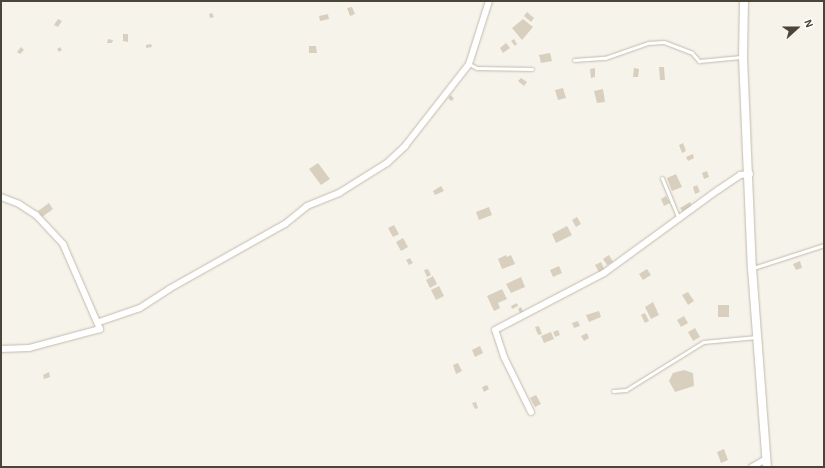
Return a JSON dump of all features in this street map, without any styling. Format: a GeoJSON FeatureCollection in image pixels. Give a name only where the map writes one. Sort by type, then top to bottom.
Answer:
{"type":"FeatureCollection","features":[{"type":"Feature","properties":{"kind":"street"},"geometry":{"type":"LineString","coordinates":[[99,322],[140,308],[169,289],[285,224],[307,206],[339,193],[387,163],[405,146],[469,64],[489,1]]}},
{"type":"Feature","properties":{"kind":"street"},"geometry":{"type":"LineString","coordinates":[[744,1],[743,57],[750,174],[752,268],[766,463],[752,467]]}},
{"type":"Feature","properties":{"kind":"street"},"geometry":{"type":"LineString","coordinates":[[531,412],[504,357],[495,330],[604,273],[740,175],[750,174]]}},
{"type":"Feature","properties":{"kind":"street"},"geometry":{"type":"LineString","coordinates":[[1,197],[19,204],[36,215],[63,244],[99,322],[100,329],[29,348],[1,349]]}},
{"type":"Feature","properties":{"kind":"lane"},"geometry":{"type":"LineString","coordinates":[[574,60],[605,58],[648,43],[664,42],[692,53],[699,60],[743,57]]}},
{"type":"Feature","properties":{"kind":"lane"},"geometry":{"type":"LineString","coordinates":[[469,64],[477,68],[532,69]]}},
{"type":"Feature","properties":{"kind":"lane"},"geometry":{"type":"LineString","coordinates":[[662,178],[679,219]]}},
{"type":"Feature","properties":{"kind":"lane"},"geometry":{"type":"LineString","coordinates":[[752,268],[824,245]]}},
{"type":"Feature","properties":{"kind":"lane"},"geometry":{"type":"LineString","coordinates":[[613,391],[626,390],[703,342],[757,337]]}},
{"type":"Feature","properties":{"kind":"building"},"geometry":{"type":"Polygon","coordinates":[[[352,7],[355,14],[350,16],[347,8],[352,7]]]}},
{"type":"Feature","properties":{"kind":"building"},"geometry":{"type":"Polygon","coordinates":[[[527,12],[534,18],[531,22],[524,16],[527,12]]]}},
{"type":"Feature","properties":{"kind":"building"},"geometry":{"type":"Polygon","coordinates":[[[212,13],[214,17],[210,18],[209,14],[212,13]]]}},
{"type":"Feature","properties":{"kind":"building"},"geometry":{"type":"Polygon","coordinates":[[[328,14],[329,19],[320,21],[319,16],[328,14]]]}},
{"type":"Feature","properties":{"kind":"building"},"geometry":{"type":"Polygon","coordinates":[[[58,19],[62,21],[58,27],[54,25],[58,19]]]}},
{"type":"Feature","properties":{"kind":"building"},"geometry":{"type":"Polygon","coordinates":[[[523,19],[533,27],[522,40],[512,28],[523,19]]]}},
{"type":"Feature","properties":{"kind":"building"},"geometry":{"type":"Polygon","coordinates":[[[123,34],[128,34],[128,42],[123,41],[123,34]]]}},
{"type":"Feature","properties":{"kind":"building"},"geometry":{"type":"Polygon","coordinates":[[[108,39],[113,40],[112,43],[107,43],[108,39]]]}},
{"type":"Feature","properties":{"kind":"building"},"geometry":{"type":"Polygon","coordinates":[[[514,39],[517,44],[515,46],[511,41],[514,39]]]}},
{"type":"Feature","properties":{"kind":"building"},"geometry":{"type":"Polygon","coordinates":[[[506,43],[510,48],[503,53],[500,48],[506,43]]]}},
{"type":"Feature","properties":{"kind":"building"},"geometry":{"type":"Polygon","coordinates":[[[151,44],[152,47],[146,48],[146,45],[151,44]]]}},
{"type":"Feature","properties":{"kind":"building"},"geometry":{"type":"Polygon","coordinates":[[[309,46],[316,46],[317,53],[309,53],[309,46]]]}},
{"type":"Feature","properties":{"kind":"building"},"geometry":{"type":"Polygon","coordinates":[[[21,47],[24,50],[20,54],[17,52],[21,47]]]}},
{"type":"Feature","properties":{"kind":"building"},"geometry":{"type":"Polygon","coordinates":[[[60,47],[62,50],[59,52],[57,49],[60,47]]]}},
{"type":"Feature","properties":{"kind":"building"},"geometry":{"type":"Polygon","coordinates":[[[550,53],[552,61],[541,63],[539,55],[550,53]]]}},
{"type":"Feature","properties":{"kind":"building"},"geometry":{"type":"Polygon","coordinates":[[[659,67],[664,67],[665,80],[660,80],[659,67]]]}},
{"type":"Feature","properties":{"kind":"building"},"geometry":{"type":"Polygon","coordinates":[[[595,68],[595,77],[591,78],[590,69],[595,68]]]}},
{"type":"Feature","properties":{"kind":"building"},"geometry":{"type":"Polygon","coordinates":[[[634,68],[639,69],[638,77],[633,77],[634,68]]]}},
{"type":"Feature","properties":{"kind":"building"},"geometry":{"type":"Polygon","coordinates":[[[521,78],[527,82],[524,86],[518,81],[521,78]]]}},
{"type":"Feature","properties":{"kind":"building"},"geometry":{"type":"Polygon","coordinates":[[[563,88],[566,98],[558,100],[555,90],[563,88]]]}},
{"type":"Feature","properties":{"kind":"building"},"geometry":{"type":"Polygon","coordinates":[[[603,89],[605,102],[597,103],[594,91],[603,89]]]}},
{"type":"Feature","properties":{"kind":"building"},"geometry":{"type":"Polygon","coordinates":[[[451,95],[454,99],[451,101],[448,98],[451,95]]]}},
{"type":"Feature","properties":{"kind":"building"},"geometry":{"type":"Polygon","coordinates":[[[683,143],[686,151],[682,153],[679,145],[683,143]]]}},
{"type":"Feature","properties":{"kind":"building"},"geometry":{"type":"Polygon","coordinates":[[[693,154],[694,158],[688,161],[686,157],[693,154]]]}},
{"type":"Feature","properties":{"kind":"building"},"geometry":{"type":"Polygon","coordinates":[[[318,163],[330,179],[321,185],[309,169],[318,163]]]}},
{"type":"Feature","properties":{"kind":"building"},"geometry":{"type":"Polygon","coordinates":[[[707,171],[709,177],[704,179],[702,173],[707,171]]]}},
{"type":"Feature","properties":{"kind":"building"},"geometry":{"type":"Polygon","coordinates":[[[676,174],[682,187],[672,191],[667,178],[676,174]]]}},
{"type":"Feature","properties":{"kind":"building"},"geometry":{"type":"Polygon","coordinates":[[[697,185],[700,192],[695,194],[693,187],[697,185]]]}},
{"type":"Feature","properties":{"kind":"building"},"geometry":{"type":"Polygon","coordinates":[[[441,186],[444,191],[435,195],[433,191],[441,186]]]}},
{"type":"Feature","properties":{"kind":"building"},"geometry":{"type":"Polygon","coordinates":[[[666,196],[670,203],[664,206],[661,199],[666,196]]]}},
{"type":"Feature","properties":{"kind":"building"},"geometry":{"type":"Polygon","coordinates":[[[690,202],[692,206],[683,212],[680,208],[690,202]]]}},
{"type":"Feature","properties":{"kind":"building"},"geometry":{"type":"Polygon","coordinates":[[[49,203],[53,209],[42,217],[38,211],[49,203]]]}},
{"type":"Feature","properties":{"kind":"building"},"geometry":{"type":"Polygon","coordinates":[[[489,207],[492,215],[479,220],[476,212],[489,207]]]}},
{"type":"Feature","properties":{"kind":"building"},"geometry":{"type":"Polygon","coordinates":[[[577,217],[581,224],[576,227],[572,220],[577,217]]]}},
{"type":"Feature","properties":{"kind":"building"},"geometry":{"type":"Polygon","coordinates":[[[394,225],[399,234],[393,237],[388,228],[394,225]]]}},
{"type":"Feature","properties":{"kind":"building"},"geometry":{"type":"Polygon","coordinates":[[[567,226],[572,235],[556,243],[552,234],[567,226]]]}},
{"type":"Feature","properties":{"kind":"building"},"geometry":{"type":"Polygon","coordinates":[[[403,238],[408,247],[401,251],[396,242],[403,238]]]}},
{"type":"Feature","properties":{"kind":"building"},"geometry":{"type":"Polygon","coordinates":[[[506,255],[507,257],[511,255],[515,264],[502,269],[498,259],[506,255]]]}},
{"type":"Feature","properties":{"kind":"building"},"geometry":{"type":"Polygon","coordinates":[[[609,255],[613,262],[607,265],[603,259],[609,255]]]}},
{"type":"Feature","properties":{"kind":"building"},"geometry":{"type":"Polygon","coordinates":[[[410,258],[413,263],[409,265],[406,260],[410,258]]]}},
{"type":"Feature","properties":{"kind":"building"},"geometry":{"type":"Polygon","coordinates":[[[800,261],[802,268],[796,270],[793,264],[800,261]]]}},
{"type":"Feature","properties":{"kind":"building"},"geometry":{"type":"Polygon","coordinates":[[[601,262],[604,269],[599,272],[595,265],[601,262]]]}},
{"type":"Feature","properties":{"kind":"building"},"geometry":{"type":"Polygon","coordinates":[[[559,266],[562,273],[553,277],[550,270],[559,266]]]}},
{"type":"Feature","properties":{"kind":"building"},"geometry":{"type":"Polygon","coordinates":[[[428,269],[431,275],[427,277],[424,270],[428,269]]]}},
{"type":"Feature","properties":{"kind":"building"},"geometry":{"type":"Polygon","coordinates":[[[647,269],[651,275],[643,280],[639,274],[647,269]]]}},
{"type":"Feature","properties":{"kind":"building"},"geometry":{"type":"Polygon","coordinates":[[[433,276],[437,284],[430,288],[426,280],[433,276]]]}},
{"type":"Feature","properties":{"kind":"building"},"geometry":{"type":"Polygon","coordinates":[[[521,277],[525,287],[511,293],[506,284],[521,277]]]}},
{"type":"Feature","properties":{"kind":"building"},"geometry":{"type":"Polygon","coordinates":[[[439,286],[444,296],[436,300],[431,290],[439,286]]]}},
{"type":"Feature","properties":{"kind":"building"},"geometry":{"type":"Polygon","coordinates":[[[502,289],[507,299],[498,303],[500,308],[494,311],[487,296],[502,289]]]}},
{"type":"Feature","properties":{"kind":"building"},"geometry":{"type":"Polygon","coordinates":[[[688,292],[694,301],[688,305],[682,295],[688,292]]]}},
{"type":"Feature","properties":{"kind":"building"},"geometry":{"type":"Polygon","coordinates":[[[653,302],[659,315],[651,319],[645,307],[653,302]]]}},
{"type":"Feature","properties":{"kind":"building"},"geometry":{"type":"Polygon","coordinates":[[[517,303],[518,306],[512,309],[511,306],[517,303]]]}},
{"type":"Feature","properties":{"kind":"building"},"geometry":{"type":"Polygon","coordinates":[[[718,305],[729,305],[729,317],[718,317],[718,305]]]}},
{"type":"Feature","properties":{"kind":"building"},"geometry":{"type":"Polygon","coordinates":[[[521,307],[523,312],[520,313],[518,309],[521,307]]]}},
{"type":"Feature","properties":{"kind":"building"},"geometry":{"type":"Polygon","coordinates":[[[599,311],[601,317],[589,322],[586,315],[599,311]]]}},
{"type":"Feature","properties":{"kind":"building"},"geometry":{"type":"Polygon","coordinates":[[[645,313],[649,321],[645,323],[641,315],[645,313]]]}},
{"type":"Feature","properties":{"kind":"building"},"geometry":{"type":"Polygon","coordinates":[[[684,316],[688,323],[681,327],[677,320],[684,316]]]}},
{"type":"Feature","properties":{"kind":"building"},"geometry":{"type":"Polygon","coordinates":[[[578,321],[580,326],[574,328],[572,323],[578,321]]]}},
{"type":"Feature","properties":{"kind":"building"},"geometry":{"type":"Polygon","coordinates":[[[539,326],[542,334],[538,335],[535,327],[539,326]]]}},
{"type":"Feature","properties":{"kind":"building"},"geometry":{"type":"Polygon","coordinates":[[[695,328],[700,337],[693,341],[688,332],[695,328]]]}},
{"type":"Feature","properties":{"kind":"building"},"geometry":{"type":"Polygon","coordinates":[[[558,330],[560,335],[555,337],[553,332],[558,330]]]}},
{"type":"Feature","properties":{"kind":"building"},"geometry":{"type":"Polygon","coordinates":[[[551,332],[554,339],[544,343],[541,336],[551,332]]]}},
{"type":"Feature","properties":{"kind":"building"},"geometry":{"type":"Polygon","coordinates":[[[587,333],[589,338],[584,341],[581,336],[587,333]]]}},
{"type":"Feature","properties":{"kind":"building"},"geometry":{"type":"Polygon","coordinates":[[[480,346],[483,353],[475,357],[472,350],[480,346]]]}},
{"type":"Feature","properties":{"kind":"building"},"geometry":{"type":"Polygon","coordinates":[[[458,363],[462,371],[456,374],[453,365],[458,363]]]}},
{"type":"Feature","properties":{"kind":"building"},"geometry":{"type":"Polygon","coordinates":[[[684,370],[693,373],[694,386],[675,392],[669,381],[673,373],[684,370]]]}},
{"type":"Feature","properties":{"kind":"building"},"geometry":{"type":"Polygon","coordinates":[[[49,372],[50,377],[44,379],[43,375],[49,372]]]}},
{"type":"Feature","properties":{"kind":"building"},"geometry":{"type":"Polygon","coordinates":[[[487,385],[489,389],[484,392],[482,387],[487,385]]]}},
{"type":"Feature","properties":{"kind":"building"},"geometry":{"type":"Polygon","coordinates":[[[536,395],[541,404],[535,407],[530,398],[536,395]]]}},
{"type":"Feature","properties":{"kind":"building"},"geometry":{"type":"Polygon","coordinates":[[[476,402],[478,408],[475,409],[472,403],[476,402]]]}},
{"type":"Feature","properties":{"kind":"building"},"geometry":{"type":"Polygon","coordinates":[[[724,449],[728,460],[721,463],[717,452],[724,449]]]}}]}
